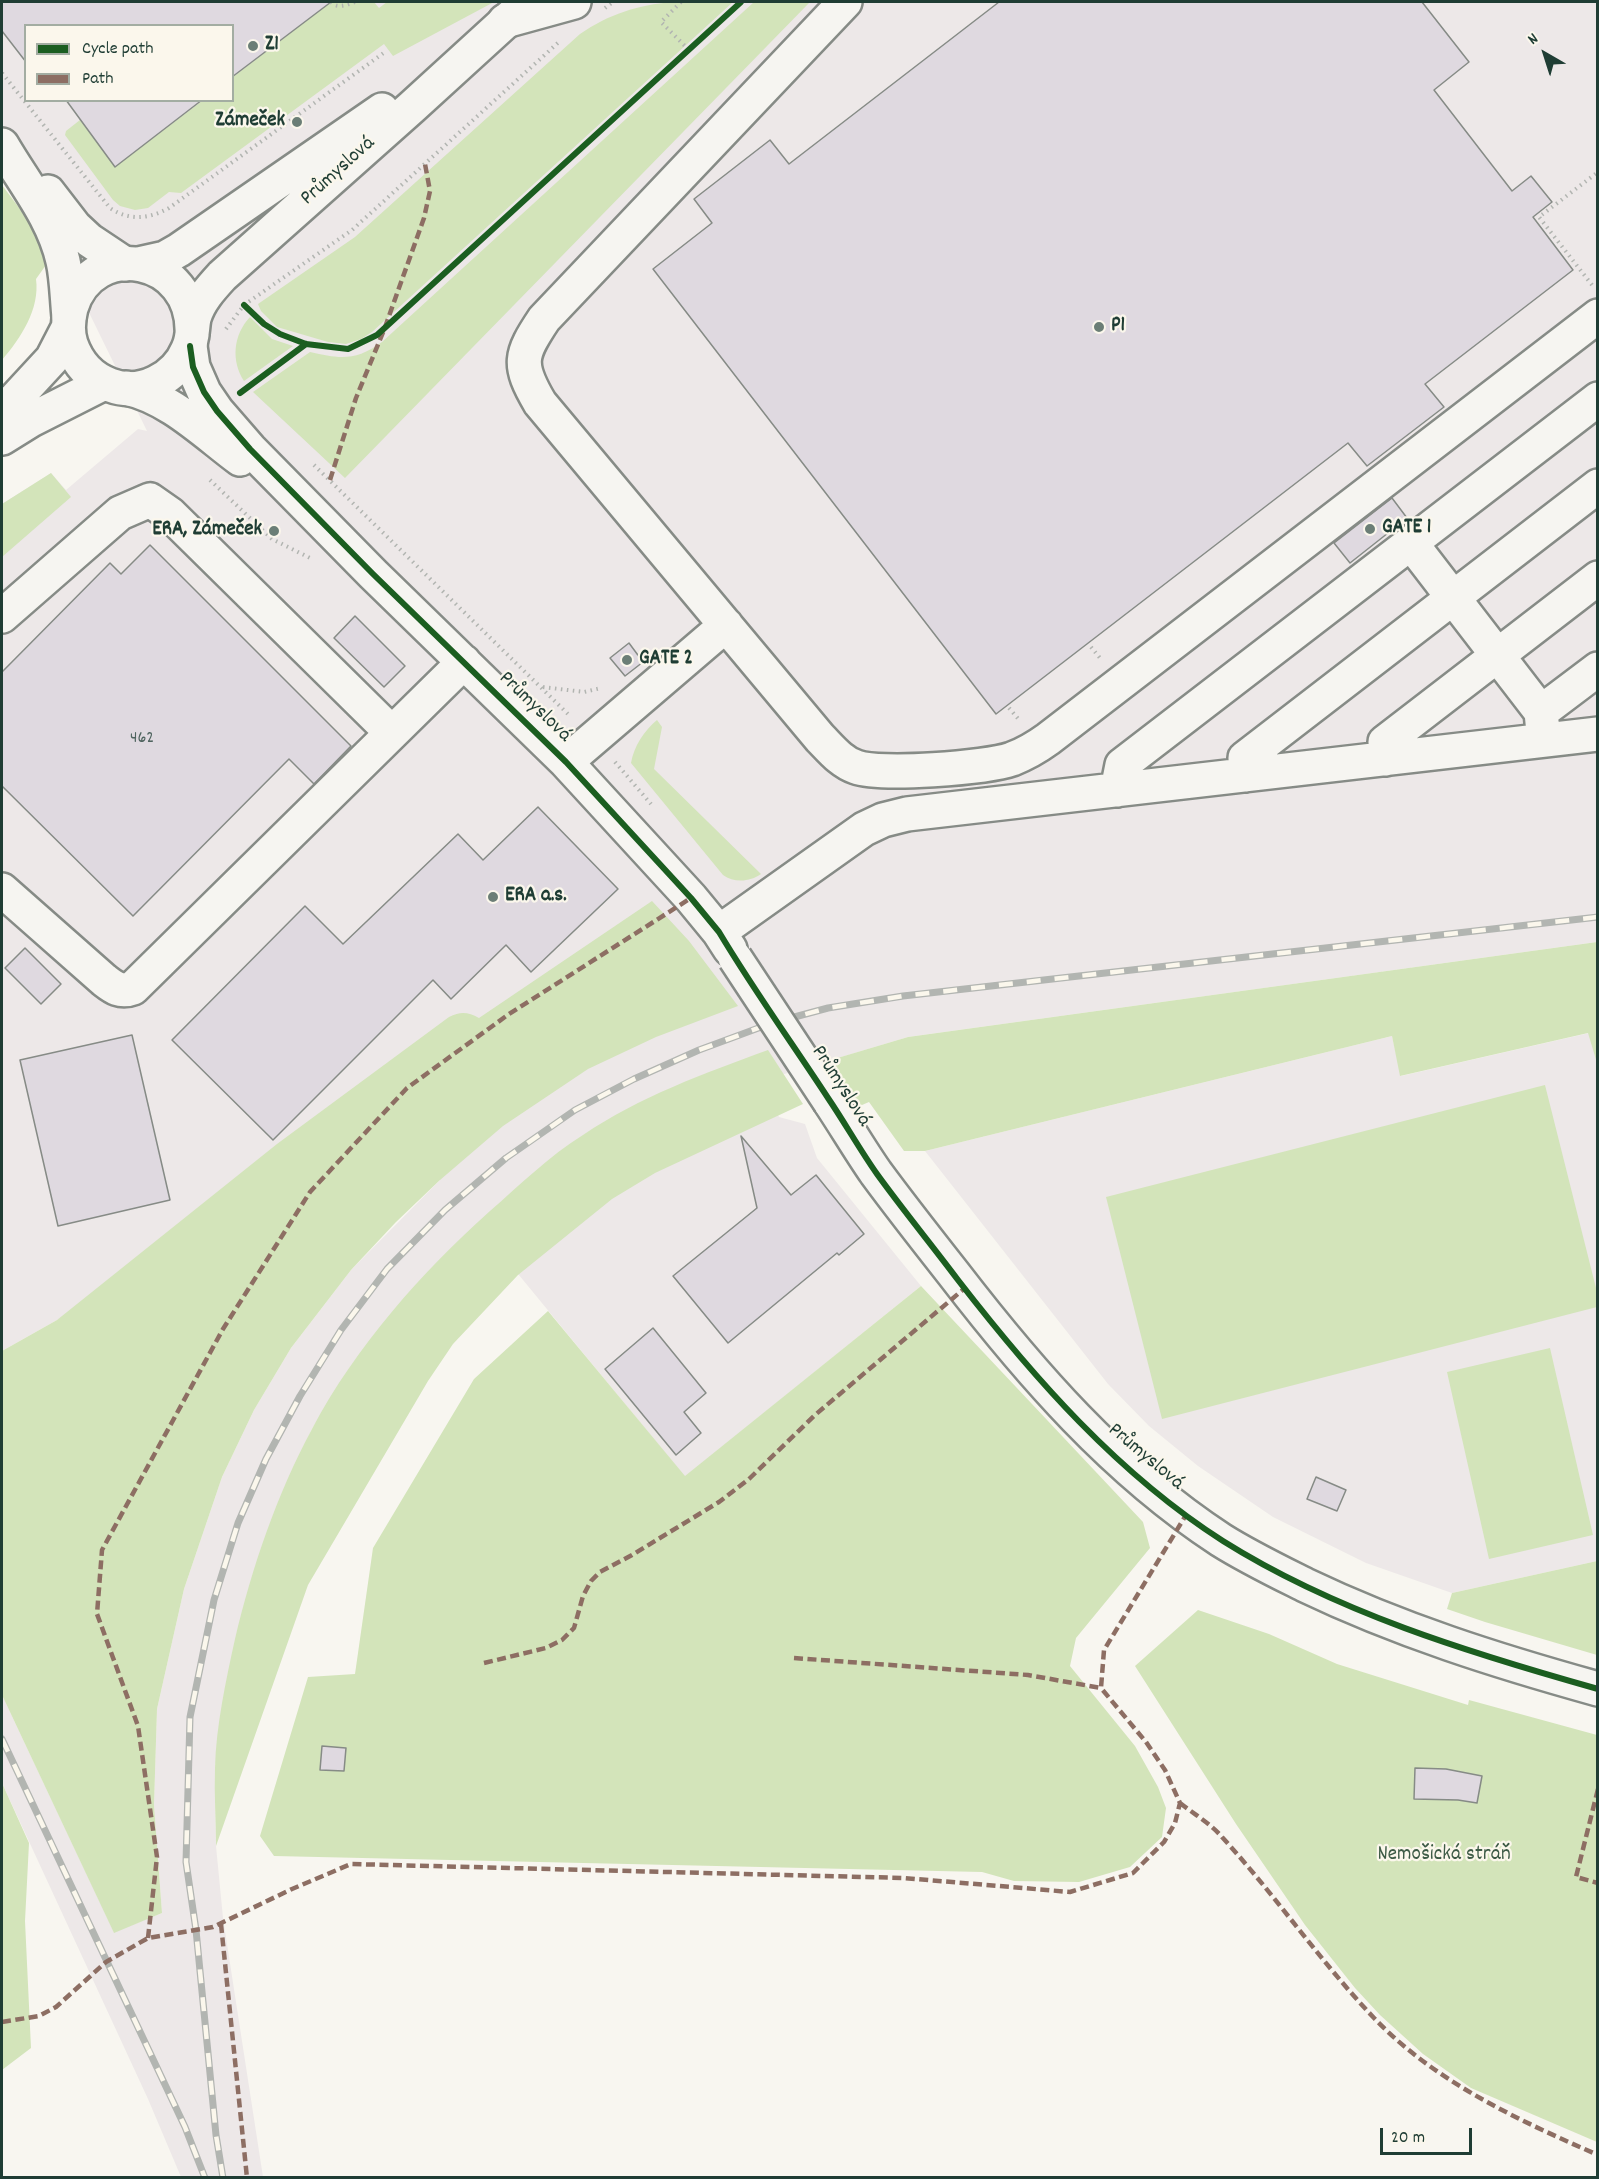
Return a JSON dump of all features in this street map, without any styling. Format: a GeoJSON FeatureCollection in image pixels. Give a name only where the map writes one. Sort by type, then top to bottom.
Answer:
{"type":"FeatureCollection","features":[{"type":"Feature","properties":{"kind":"street"},"geometry":{"type":"LineString","coordinates":[[845,2],[544,319],[530,340],[523,361],[528,381],[540,403],[820,738],[838,757],[852,766],[866,770],[893,771],[987,764],[1010,760],[1027,753],[1598,316]]}},
{"type":"Feature","properties":{"kind":"street"},"geometry":{"type":"LineString","coordinates":[[516,11],[585,8]]}},
{"type":"Feature","properties":{"kind":"street","name":"Průmyslová"},"geometry":{"type":"LineString","coordinates":[[2,411],[52,358],[79,291],[88,281],[105,270],[165,258],[179,250],[404,94],[516,11]]}},
{"type":"Feature","properties":{"kind":"street","name":"Průmyslová"},"geometry":{"type":"LineString","coordinates":[[2,438],[31,420],[115,386],[149,386],[170,375],[178,367],[191,341],[194,317],[201,303],[222,276],[516,11]]}},
{"type":"Feature","properties":{"kind":"street","name":"Průmyslová"},"geometry":{"type":"LineString","coordinates":[[2,141],[34,175],[75,227],[89,240],[131,264],[162,272],[180,288],[191,310],[191,341],[197,377],[217,411],[250,449],[373,574],[566,762],[691,898],[727,945],[876,1172],[1006,1341],[1087,1430],[1186,1515],[1261,1563],[1334,1599],[1415,1633],[1505,1663],[1598,1689]]}},
{"type":"Feature","properties":{"kind":"street","name":"Průmyslová"},"geometry":{"type":"LineString","coordinates":[[2,145],[42,206],[58,246],[63,261],[69,339],[78,360],[94,377],[150,396],[197,426],[299,508],[373,574]]}},
{"type":"Feature","properties":{"kind":"street"},"geometry":{"type":"LineString","coordinates":[[1117,790],[1122,765],[1598,399]]}},
{"type":"Feature","properties":{"kind":"street"},"geometry":{"type":"LineString","coordinates":[[1246,775],[1245,758],[1598,486]]}},
{"type":"Feature","properties":{"kind":"street"},"geometry":{"type":"LineString","coordinates":[[2,616],[120,513],[150,500],[170,514],[391,732]]}},
{"type":"Feature","properties":{"kind":"street"},"geometry":{"type":"LineString","coordinates":[[1411,543],[1497,655],[1543,726]]}},
{"type":"Feature","properties":{"kind":"street"},"geometry":{"type":"LineString","coordinates":[[1386,759],[1384,742],[1598,578]]}},
{"type":"Feature","properties":{"kind":"street"},"geometry":{"type":"LineString","coordinates":[[566,762],[726,625]]}},
{"type":"Feature","properties":{"kind":"street"},"geometry":{"type":"LineString","coordinates":[[2,890],[104,980],[115,988],[125,991],[133,988],[464,662]]}},
{"type":"Feature","properties":{"kind":"street"},"geometry":{"type":"LineString","coordinates":[[1543,726],[1598,669]]}},
{"type":"Feature","properties":{"kind":"street"},"geometry":{"type":"LineString","coordinates":[[727,945],[847,839],[883,820],[908,814],[1386,759],[1543,726],[1598,734]]}},
{"type":"Feature","properties":{"kind":"path"},"geometry":{"type":"LineString","coordinates":[[331,2],[334,6],[339,7],[355,2]]}},
{"type":"Feature","properties":{"kind":"path"},"geometry":{"type":"LineString","coordinates":[[585,8],[613,2]]}},
{"type":"Feature","properties":{"kind":"path"},"geometry":{"type":"LineString","coordinates":[[681,2],[662,22],[689,50]]}},
{"type":"Feature","properties":{"kind":"path"},"geometry":{"type":"LineString","coordinates":[[225,334],[227,327],[243,305],[352,230],[561,40]]}},
{"type":"Feature","properties":{"kind":"path"},"geometry":{"type":"LineString","coordinates":[[680,58],[698,42]]}},
{"type":"Feature","properties":{"kind":"path"},"geometry":{"type":"LineString","coordinates":[[25,102],[110,208],[121,215],[144,217],[157,215],[169,208],[385,52]]}},
{"type":"Feature","properties":{"kind":"path"},"geometry":{"type":"LineString","coordinates":[[2,73],[24,100]]}},
{"type":"Feature","properties":{"kind":"path"},"geometry":{"type":"LineString","coordinates":[[1598,172],[1539,218],[1598,293]]}},
{"type":"Feature","properties":{"kind":"path"},"geometry":{"type":"LineString","coordinates":[[243,305],[250,311]]}},
{"type":"Feature","properties":{"kind":"path"},"geometry":{"type":"LineString","coordinates":[[313,464],[542,687],[584,692],[609,686]]}},
{"type":"Feature","properties":{"kind":"path"},"geometry":{"type":"LineString","coordinates":[[206,476],[272,539],[318,562]]}},
{"type":"Feature","properties":{"kind":"shaded area"},"geometry":{"type":"Polygon","coordinates":[[[2,2],[1597,2],[1597,942],[908,1037],[761,1081],[779,1117],[805,1124],[817,1158],[921,1286],[685,1477],[477,1224],[354,1362],[312,1429],[279,1502],[215,1766],[216,1846],[223,1918],[263,2177],[181,2177],[148,2099],[2,1783],[2,1695],[114,1932],[162,1913],[154,1805],[157,1709],[184,1589],[222,1477],[254,1410],[291,1348],[351,1270],[440,1180],[57,1320],[2,1351],[2,504],[51,473],[66,490],[138,429],[147,431],[2,135],[2,2]]]}},
{"type":"Feature","properties":{"kind":"shaded area"},"geometry":{"type":"Polygon","coordinates":[[[1589,1033],[1598,1063],[1597,1561],[1452,1593],[1366,1563],[1273,1517],[1198,1466],[1149,1426],[1108,1384],[925,1151],[1392,1036],[1401,1076],[1589,1033]]]}},
{"type":"Feature","properties":{"kind":"green space"},"geometry":{"type":"Polygon","coordinates":[[[331,2],[374,2],[379,8],[387,2],[494,2],[393,56],[384,44],[181,193],[169,192],[148,208],[135,210],[120,206],[113,200],[65,135],[66,131],[80,120],[115,167],[201,102],[234,102],[234,76],[331,2]]]}},
{"type":"Feature","properties":{"kind":"green space"},"geometry":{"type":"Polygon","coordinates":[[[672,2],[733,2],[372,332],[346,344],[328,342],[277,327],[261,311],[258,304],[355,237],[580,34],[624,12],[647,5],[672,2]]]}},
{"type":"Feature","properties":{"kind":"green space"},"geometry":{"type":"Polygon","coordinates":[[[754,2],[810,2],[345,478],[253,392],[310,352],[348,357],[364,353],[382,342],[754,2]]]}},
{"type":"Feature","properties":{"kind":"green space"},"geometry":{"type":"Polygon","coordinates":[[[2,185],[34,232],[46,265],[36,279],[35,301],[28,322],[2,360],[2,185]]]}},
{"type":"Feature","properties":{"kind":"green space"},"geometry":{"type":"Polygon","coordinates":[[[250,317],[272,339],[293,346],[244,381],[237,365],[236,348],[240,332],[250,317]]]}},
{"type":"Feature","properties":{"kind":"green space"},"geometry":{"type":"Polygon","coordinates":[[[51,473],[71,497],[2,557],[2,504],[51,473]]]}},
{"type":"Feature","properties":{"kind":"green space"},"geometry":{"type":"Polygon","coordinates":[[[657,720],[662,727],[654,769],[761,874],[752,879],[742,880],[723,875],[631,763],[640,739],[657,720]]]}},
{"type":"Feature","properties":{"kind":"green space"},"geometry":{"type":"Polygon","coordinates":[[[652,901],[689,941],[738,1006],[656,1037],[588,1069],[503,1126],[440,1180],[396,1222],[351,1270],[291,1348],[254,1410],[222,1477],[184,1589],[157,1709],[154,1805],[162,1913],[114,1933],[2,1695],[2,1351],[57,1320],[277,1144],[449,1017],[464,1013],[479,1018],[652,901]]]}},
{"type":"Feature","properties":{"kind":"green space"},"geometry":{"type":"Polygon","coordinates":[[[1597,942],[1597,1063],[1588,1033],[1400,1076],[1392,1036],[925,1151],[904,1151],[869,1102],[855,1108],[824,1062],[908,1037],[1597,942]]]}},
{"type":"Feature","properties":{"kind":"green space"},"geometry":{"type":"Polygon","coordinates":[[[768,1050],[803,1104],[655,1173],[612,1199],[518,1275],[453,1344],[428,1381],[308,1585],[216,1846],[217,1736],[235,1639],[258,1558],[299,1454],[329,1398],[369,1340],[415,1285],[464,1235],[570,1143],[604,1121],[650,1097],[768,1050]]]}},
{"type":"Feature","properties":{"kind":"green space"},"geometry":{"type":"Polygon","coordinates":[[[1545,1085],[1597,1292],[1597,1307],[1162,1419],[1106,1197],[1545,1085]]]}},
{"type":"Feature","properties":{"kind":"green space"},"geometry":{"type":"Polygon","coordinates":[[[921,1286],[1143,1522],[1150,1548],[1076,1638],[1070,1666],[1135,1746],[1158,1787],[1166,1808],[1162,1837],[1130,1867],[1079,1882],[1014,1881],[982,1872],[274,1856],[260,1836],[308,1677],[355,1674],[373,1548],[474,1379],[548,1311],[685,1476],[921,1286]]]}},
{"type":"Feature","properties":{"kind":"green space"},"geometry":{"type":"Polygon","coordinates":[[[1550,1348],[1593,1535],[1489,1559],[1447,1372],[1550,1348]]]}},
{"type":"Feature","properties":{"kind":"green space"},"geometry":{"type":"Polygon","coordinates":[[[1597,1561],[1597,1655],[1447,1609],[1452,1593],[1597,1561]]]}},
{"type":"Feature","properties":{"kind":"green space","name":"Nemošická stráň"},"geometry":{"type":"Polygon","coordinates":[[[1198,1610],[1269,1634],[1337,1664],[1468,1705],[1469,1700],[1597,1735],[1597,2142],[1471,2088],[1423,2054],[1380,2015],[1355,1988],[1305,1925],[1236,1824],[1135,1666],[1198,1610]]]}},
{"type":"Feature","properties":{"kind":"green space"},"geometry":{"type":"Polygon","coordinates":[[[2,1783],[29,1843],[25,1921],[31,2048],[2,2070],[2,1783]]]}},
{"type":"Feature","properties":{"kind":"building","name":"Z1"},"geometry":{"type":"Polygon","coordinates":[[[2,2],[331,2],[234,75],[234,24],[24,24],[24,59],[2,31],[2,2]]]}},
{"type":"Feature","properties":{"kind":"building","name":"P1"},"geometry":{"type":"Polygon","coordinates":[[[999,2],[1422,2],[1469,62],[1434,90],[1512,191],[1531,176],[1552,202],[1533,217],[1573,270],[1425,384],[1444,407],[1367,466],[1348,443],[996,714],[653,269],[712,223],[694,199],[770,140],[789,164],[999,2]]]}},
{"type":"Feature","properties":{"kind":"building"},"geometry":{"type":"Polygon","coordinates":[[[67,102],[199,102],[115,167],[67,102]]]}},
{"type":"Feature","properties":{"kind":"building","name":"GATE 1"},"geometry":{"type":"Polygon","coordinates":[[[1392,498],[1407,518],[1350,563],[1334,543],[1392,498]]]}},
{"type":"Feature","properties":{"kind":"building"},"geometry":{"type":"Polygon","coordinates":[[[150,545],[351,746],[314,784],[289,759],[133,916],[2,786],[2,672],[110,563],[121,574],[150,545]]]}},
{"type":"Feature","properties":{"kind":"building"},"geometry":{"type":"Polygon","coordinates":[[[355,616],[405,666],[384,687],[334,638],[355,616]]]}},
{"type":"Feature","properties":{"kind":"building","name":"GATE 2"},"geometry":{"type":"Polygon","coordinates":[[[629,643],[643,662],[625,676],[610,658],[629,643]]]}},
{"type":"Feature","properties":{"kind":"building"},"geometry":{"type":"Polygon","coordinates":[[[538,807],[618,889],[531,972],[506,945],[451,999],[433,980],[273,1140],[172,1040],[305,906],[343,944],[458,834],[483,860],[538,807]]]}},
{"type":"Feature","properties":{"kind":"building"},"geometry":{"type":"Polygon","coordinates":[[[25,948],[61,984],[41,1004],[5,968],[25,948]]]}},
{"type":"Feature","properties":{"kind":"building"},"geometry":{"type":"Polygon","coordinates":[[[132,1035],[170,1200],[58,1226],[20,1060],[132,1035]]]}},
{"type":"Feature","properties":{"kind":"building"},"geometry":{"type":"Polygon","coordinates":[[[741,1136],[791,1195],[816,1175],[864,1234],[839,1255],[837,1253],[728,1343],[673,1276],[757,1208],[741,1136]]]}},
{"type":"Feature","properties":{"kind":"building"},"geometry":{"type":"Polygon","coordinates":[[[653,1328],[706,1393],[684,1412],[701,1433],[676,1455],[605,1369],[653,1328]]]}},
{"type":"Feature","properties":{"kind":"building"},"geometry":{"type":"Polygon","coordinates":[[[1316,1477],[1346,1490],[1337,1511],[1307,1499],[1316,1477]]]}},
{"type":"Feature","properties":{"kind":"building"},"geometry":{"type":"Polygon","coordinates":[[[322,1746],[346,1748],[344,1771],[320,1770],[322,1746]]]}},
{"type":"Feature","properties":{"kind":"building"},"geometry":{"type":"Polygon","coordinates":[[[1415,1768],[1446,1769],[1482,1776],[1477,1803],[1414,1799],[1415,1768]]]}},
{"type":"Feature","properties":{"kind":"railway"},"geometry":{"type":"LineString","coordinates":[[223,2178],[216,2135],[196,1930],[186,1862],[190,1717],[214,1600],[238,1523],[266,1459],[300,1396],[341,1330],[387,1269],[445,1210],[506,1158],[575,1110],[634,1079],[699,1050],[772,1023],[828,1008],[903,996],[1598,917]]}},
{"type":"Feature","properties":{"kind":"railway"},"geometry":{"type":"LineString","coordinates":[[2,1739],[185,2127],[205,2178]]}},
{"type":"Feature","properties":{"kind":"marked path"},"geometry":{"type":"LineString","coordinates":[[330,480],[356,398],[384,330],[424,218],[430,191],[425,164]]}},
{"type":"Feature","properties":{"kind":"marked path"},"geometry":{"type":"LineString","coordinates":[[148,1938],[157,1857],[138,1726],[97,1614],[102,1550],[223,1329],[310,1192],[407,1088],[509,1014],[691,898]]}},
{"type":"Feature","properties":{"kind":"marked path"},"geometry":{"type":"LineString","coordinates":[[484,1663],[546,1648],[562,1640],[574,1628],[583,1596],[591,1581],[600,1572],[719,1502],[749,1479],[815,1415],[965,1288]]}},
{"type":"Feature","properties":{"kind":"marked path"},"geometry":{"type":"LineString","coordinates":[[2,2022],[39,2016],[56,2007],[106,1962],[148,1938],[213,1927],[351,1864],[904,1878],[1070,1892],[1133,1873],[1164,1842],[1175,1823],[1180,1803],[1165,1770],[1146,1742],[1101,1688],[1104,1650],[1186,1515]]}},
{"type":"Feature","properties":{"kind":"marked path"},"geometry":{"type":"LineString","coordinates":[[794,1658],[1028,1675],[1101,1688]]}},
{"type":"Feature","properties":{"kind":"marked path"},"geometry":{"type":"LineString","coordinates":[[1598,1789],[1576,1877],[1598,1883]]}},
{"type":"Feature","properties":{"kind":"marked path"},"geometry":{"type":"LineString","coordinates":[[1180,1803],[1208,1823],[1222,1837],[1354,1996],[1398,2041],[1423,2061],[1479,2097],[1538,2128],[1598,2155]]}},
{"type":"Feature","properties":{"kind":"marked path"},"geometry":{"type":"LineString","coordinates":[[221,1924],[247,2178]]}},
{"type":"Feature","properties":{"kind":"cycle path"},"geometry":{"type":"LineString","coordinates":[[244,305],[264,324],[280,334],[306,344],[348,349],[377,335],[741,2]]}},
{"type":"Feature","properties":{"kind":"cycle path"},"geometry":{"type":"LineString","coordinates":[[240,393],[306,344]]}},
{"type":"Feature","properties":{"kind":"cycle path"},"geometry":{"type":"LineString","coordinates":[[190,346],[193,367],[204,392],[217,411],[250,449],[373,574],[566,762],[691,898],[719,932],[871,1165],[897,1201],[1016,1352],[1079,1422],[1113,1455],[1185,1515],[1223,1541],[1311,1589],[1358,1610],[1453,1645],[1598,1689]]}},
{"type":"Feature","properties":{"kind":"place","name":"Z1"},"geometry":{"type":"Point","coordinates":[253,46]}},
{"type":"Feature","properties":{"kind":"place","name":"Zámeček"},"geometry":{"type":"Point","coordinates":[297,122]}},
{"type":"Feature","properties":{"kind":"place","name":"P1"},"geometry":{"type":"Point","coordinates":[1099,327]}},
{"type":"Feature","properties":{"kind":"place","name":"GATE 1"},"geometry":{"type":"Point","coordinates":[1370,529]}},
{"type":"Feature","properties":{"kind":"place","name":"ERA, Zámeček"},"geometry":{"type":"Point","coordinates":[274,531]}},
{"type":"Feature","properties":{"kind":"place","name":"GATE 2"},"geometry":{"type":"Point","coordinates":[627,660]}},
{"type":"Feature","properties":{"kind":"place","name":"ERA a.s."},"geometry":{"type":"Point","coordinates":[493,897]}}]}
